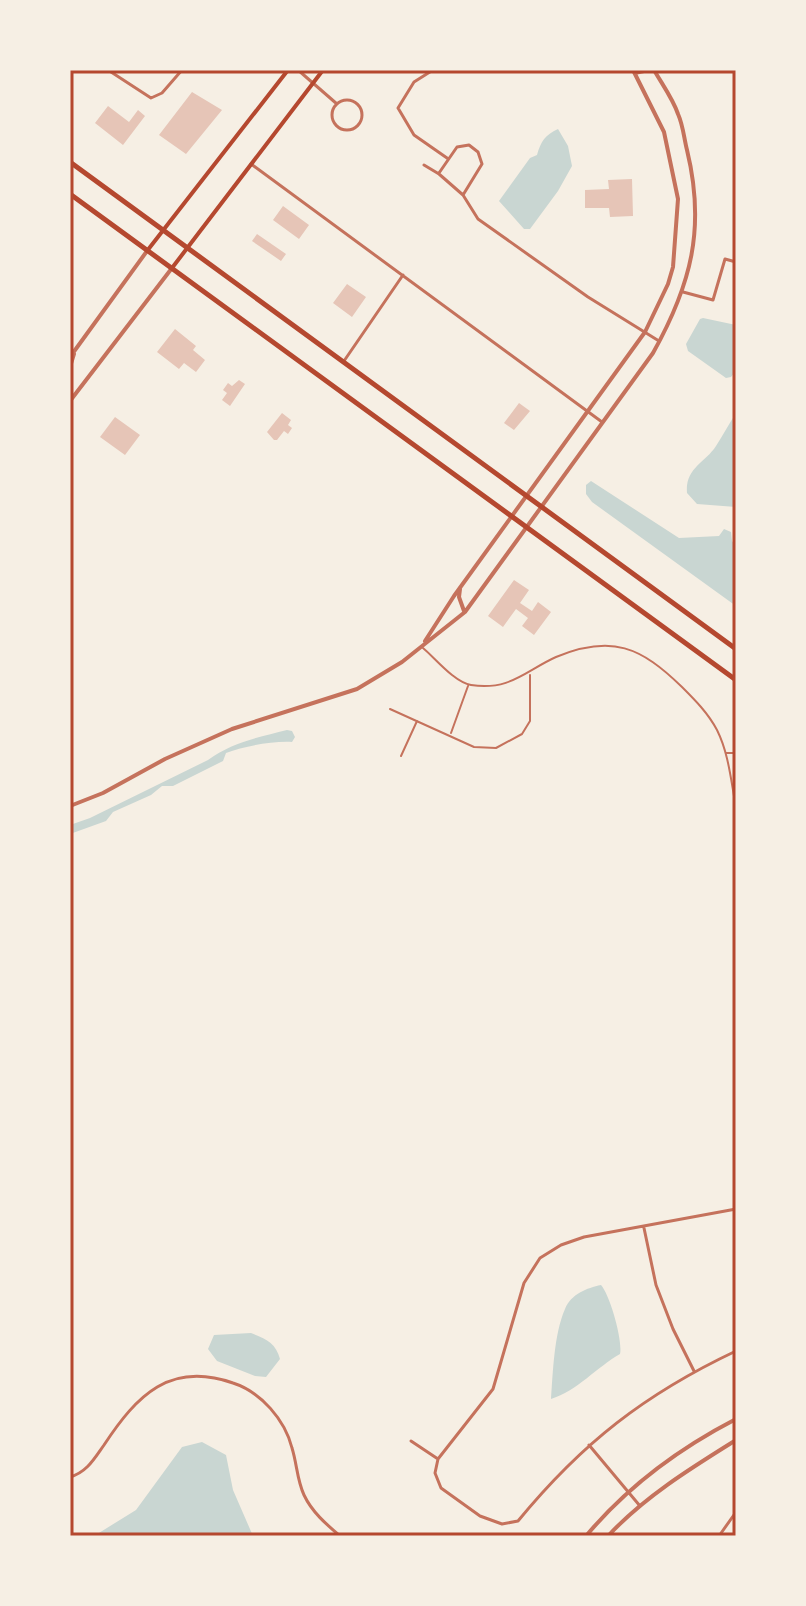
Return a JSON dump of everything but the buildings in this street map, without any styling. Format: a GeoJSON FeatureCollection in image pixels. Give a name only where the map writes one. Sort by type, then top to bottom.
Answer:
{"type":"FeatureCollection","features":[{"type":"Feature","properties":{"kind":"highway"},"geometry":{"type":"LineString","coordinates":[[70,162],[736,649]]}},
{"type":"Feature","properties":{"kind":"highway"},"geometry":{"type":"LineString","coordinates":[[70,194],[736,680]]}},
{"type":"Feature","properties":{"kind":"main road"},"geometry":{"type":"LineString","coordinates":[[147,251],[288,70]]}},
{"type":"Feature","properties":{"kind":"main road"},"geometry":{"type":"LineString","coordinates":[[172,268],[323,70]]}},
{"type":"Feature","properties":{"kind":"street"},"geometry":{"type":"LineString","coordinates":[[108,70],[151,98],[162,93],[182,70]]}},
{"type":"Feature","properties":{"kind":"street"},"geometry":{"type":"LineString","coordinates":[[298,70],[337,104]]}},
{"type":"Feature","properties":{"kind":"street"},"geometry":{"type":"LineString","coordinates":[[433,70],[414,82],[398,108],[414,135],[447,158]]}},
{"type":"Feature","properties":{"kind":"street"},"geometry":{"type":"LineString","coordinates":[[70,806],[103,793],[165,759],[232,729],[357,689],[378,679],[422,647],[465,612],[543,508],[659,341],[683,292],[697,226],[694,179],[679,114],[653,70],[636,71],[664,132],[678,199],[673,267],[668,284],[645,332],[461,587],[422,647]]}},
{"type":"Feature","properties":{"kind":"street"},"geometry":{"type":"LineString","coordinates":[[351,101],[359,106],[362,115],[355,127],[346,130],[337,126],[332,112],[337,104],[351,101]]}},
{"type":"Feature","properties":{"kind":"street"},"geometry":{"type":"LineString","coordinates":[[439,174],[457,147],[469,145],[478,152],[482,164],[463,195]]}},
{"type":"Feature","properties":{"kind":"street"},"geometry":{"type":"LineString","coordinates":[[251,164],[602,423]]}},
{"type":"Feature","properties":{"kind":"street"},"geometry":{"type":"LineString","coordinates":[[424,165],[463,195],[478,219],[588,297],[659,341]]}},
{"type":"Feature","properties":{"kind":"street"},"geometry":{"type":"LineString","coordinates":[[70,357],[147,251]]}},
{"type":"Feature","properties":{"kind":"street"},"geometry":{"type":"LineString","coordinates":[[683,292],[713,300],[725,259],[736,262]]}},
{"type":"Feature","properties":{"kind":"street"},"geometry":{"type":"LineString","coordinates":[[70,401],[172,268]]}},
{"type":"Feature","properties":{"kind":"street"},"geometry":{"type":"LineString","coordinates":[[343,361],[403,275]]}},
{"type":"Feature","properties":{"kind":"street"},"geometry":{"type":"LineString","coordinates":[[70,367],[74,352]]}},
{"type":"Feature","properties":{"kind":"street"},"geometry":{"type":"LineString","coordinates":[[461,587],[459,597],[465,612]]}},
{"type":"Feature","properties":{"kind":"street"},"geometry":{"type":"LineString","coordinates":[[736,1209],[584,1237],[561,1245],[540,1258],[524,1283],[493,1389],[438,1459],[435,1473],[441,1488],[480,1516],[502,1524],[518,1521],[589,1445],[639,1404],[694,1371],[736,1351]]}},
{"type":"Feature","properties":{"kind":"street"},"geometry":{"type":"LineString","coordinates":[[644,1226],[656,1285],[694,1371]]}},
{"type":"Feature","properties":{"kind":"street"},"geometry":{"type":"LineString","coordinates":[[70,1477],[88,1468],[122,1417],[139,1398],[177,1378],[212,1376],[254,1393],[273,1412],[292,1446],[298,1480],[306,1499],[321,1520],[340,1536]]}},
{"type":"Feature","properties":{"kind":"street"},"geometry":{"type":"LineString","coordinates":[[586,1536],[629,1491],[698,1439],[736,1419]]}},
{"type":"Feature","properties":{"kind":"street"},"geometry":{"type":"LineString","coordinates":[[608,1536],[640,1506],[688,1470],[736,1440]]}},
{"type":"Feature","properties":{"kind":"street"},"geometry":{"type":"LineString","coordinates":[[411,1441],[438,1459]]}},
{"type":"Feature","properties":{"kind":"street"},"geometry":{"type":"LineString","coordinates":[[589,1445],[640,1506]]}},
{"type":"Feature","properties":{"kind":"street"},"geometry":{"type":"LineString","coordinates":[[719,1536],[736,1512]]}},
{"type":"Feature","properties":{"kind":"lane"},"geometry":{"type":"LineString","coordinates":[[422,647],[468,685],[502,685],[530,674],[555,658],[595,645],[631,648],[662,668],[701,706],[716,729],[726,753],[736,807]]}},
{"type":"Feature","properties":{"kind":"lane"},"geometry":{"type":"LineString","coordinates":[[390,709],[474,747],[496,748],[522,734],[530,721],[530,674]]}},
{"type":"Feature","properties":{"kind":"lane"},"geometry":{"type":"LineString","coordinates":[[451,735],[468,685]]}},
{"type":"Feature","properties":{"kind":"lane"},"geometry":{"type":"LineString","coordinates":[[401,756],[417,720]]}},
{"type":"Feature","properties":{"kind":"lane"},"geometry":{"type":"LineString","coordinates":[[726,753],[736,753]]}},
{"type":"Feature","properties":{"kind":"shaded area"},"geometry":{"type":"Polygon","coordinates":[[[558,129],[568,146],[572,166],[530,229],[524,229],[499,201],[530,158],[537,155],[544,139],[558,129]]]}},
{"type":"Feature","properties":{"kind":"shaded area"},"geometry":{"type":"Polygon","coordinates":[[[703,318],[736,325],[736,371],[731,377],[726,378],[688,351],[686,344],[703,318]]]}},
{"type":"Feature","properties":{"kind":"shaded area"},"geometry":{"type":"Polygon","coordinates":[[[736,413],[736,507],[697,504],[687,493],[689,478],[712,452],[736,413]]]}},
{"type":"Feature","properties":{"kind":"shaded area"},"geometry":{"type":"Polygon","coordinates":[[[591,481],[679,538],[719,536],[724,529],[731,532],[736,547],[736,606],[592,502],[586,494],[586,485],[591,481]]]}},
{"type":"Feature","properties":{"kind":"shaded area"},"geometry":{"type":"Polygon","coordinates":[[[292,731],[295,737],[292,742],[258,744],[226,753],[223,761],[173,786],[162,786],[151,795],[113,812],[106,821],[70,834],[70,825],[90,818],[226,749],[292,731]]]}},
{"type":"Feature","properties":{"kind":"shaded area"},"geometry":{"type":"Polygon","coordinates":[[[601,1285],[615,1318],[620,1354],[570,1390],[551,1399],[556,1341],[565,1309],[575,1296],[601,1285]]]}},
{"type":"Feature","properties":{"kind":"shaded area"},"geometry":{"type":"Polygon","coordinates":[[[251,1333],[270,1342],[280,1359],[266,1377],[255,1376],[217,1361],[208,1349],[214,1335],[251,1333]]]}},
{"type":"Feature","properties":{"kind":"shaded area"},"geometry":{"type":"Polygon","coordinates":[[[202,1442],[226,1455],[233,1490],[253,1536],[94,1536],[136,1510],[182,1447],[202,1442]]]}}]}
